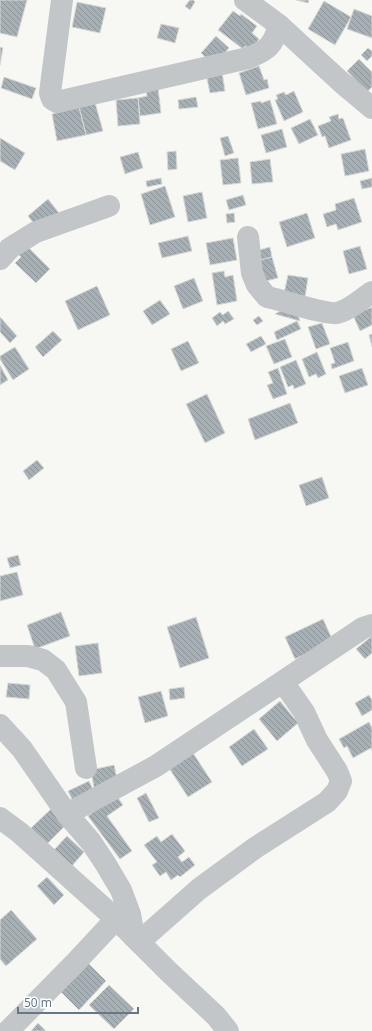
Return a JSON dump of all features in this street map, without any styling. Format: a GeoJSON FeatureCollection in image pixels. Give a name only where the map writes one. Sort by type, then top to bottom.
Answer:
{"type":"FeatureCollection","features":[{"type":"Feature","properties":{"kind":"street"},"geometry":{"type":"LineString","coordinates":[[62,0],[50,94],[52,99],[58,102],[248,58],[262,52],[271,43],[275,38],[279,25]]}},
{"type":"Feature","properties":{"kind":"street"},"geometry":{"type":"LineString","coordinates":[[245,0],[279,25],[341,82],[372,108]]}},
{"type":"Feature","properties":{"kind":"street"},"geometry":{"type":"LineString","coordinates":[[0,259],[10,248],[36,232],[109,206]]}},
{"type":"Feature","properties":{"kind":"street"},"geometry":{"type":"LineString","coordinates":[[248,237],[252,273],[257,285],[267,297],[324,312],[336,313],[353,305],[372,292]]}},
{"type":"Feature","properties":{"kind":"street"},"geometry":{"type":"LineString","coordinates":[[67,814],[156,766],[363,628],[372,625]]}},
{"type":"Feature","properties":{"kind":"street"},"geometry":{"type":"LineString","coordinates":[[0,656],[28,656],[43,660],[56,670],[76,702],[86,768]]}},
{"type":"Feature","properties":{"kind":"street"},"geometry":{"type":"LineString","coordinates":[[137,939],[199,889],[255,848],[328,802],[338,791],[341,781],[337,771],[318,740],[304,712],[283,682]]}},
{"type":"Feature","properties":{"kind":"street"},"geometry":{"type":"LineString","coordinates":[[0,726],[22,749],[67,814],[91,842],[105,863],[121,890],[137,939]]}},
{"type":"Feature","properties":{"kind":"street"},"geometry":{"type":"LineString","coordinates":[[0,818],[19,832],[116,919],[216,1016],[228,1031]]}},
{"type":"Feature","properties":{"kind":"street"},"geometry":{"type":"LineString","coordinates":[[8,1031],[116,919]]}},
{"type":"Feature","properties":{"kind":"building"},"geometry":{"type":"Polygon","coordinates":[[[0,0],[27,0],[17,37],[0,33],[0,0]]]}},
{"type":"Feature","properties":{"kind":"building"},"geometry":{"type":"Polygon","coordinates":[[[190,0],[195,2],[190,10],[185,6],[190,0]]]}},
{"type":"Feature","properties":{"kind":"building"},"geometry":{"type":"Polygon","coordinates":[[[296,0],[309,0],[308,3],[296,0]]]}},
{"type":"Feature","properties":{"kind":"building"},"geometry":{"type":"Polygon","coordinates":[[[324,1],[351,17],[335,45],[308,29],[324,1]]]}},
{"type":"Feature","properties":{"kind":"building"},"geometry":{"type":"Polygon","coordinates":[[[77,2],[106,8],[100,33],[72,27],[77,2]]]}},
{"type":"Feature","properties":{"kind":"building"},"geometry":{"type":"Polygon","coordinates":[[[354,9],[372,16],[372,38],[347,29],[354,9]]]}},
{"type":"Feature","properties":{"kind":"building"},"geometry":{"type":"Polygon","coordinates":[[[233,11],[240,16],[241,14],[257,26],[252,33],[259,39],[251,50],[245,46],[243,49],[218,30],[233,11]]]}},
{"type":"Feature","properties":{"kind":"building"},"geometry":{"type":"Polygon","coordinates":[[[161,24],[179,28],[175,43],[157,38],[161,24]]]}},
{"type":"Feature","properties":{"kind":"building"},"geometry":{"type":"Polygon","coordinates":[[[216,36],[229,48],[214,65],[201,53],[216,36]]]}},
{"type":"Feature","properties":{"kind":"building"},"geometry":{"type":"Polygon","coordinates":[[[0,47],[3,48],[0,65],[0,47]]]}},
{"type":"Feature","properties":{"kind":"building"},"geometry":{"type":"Polygon","coordinates":[[[368,48],[372,51],[372,56],[367,61],[361,55],[368,48]]]}},
{"type":"Feature","properties":{"kind":"building"},"geometry":{"type":"Polygon","coordinates":[[[359,59],[372,72],[372,87],[367,92],[347,71],[359,59]]]}},
{"type":"Feature","properties":{"kind":"building"},"geometry":{"type":"Polygon","coordinates":[[[259,66],[264,80],[267,79],[269,88],[246,95],[239,73],[259,66]]]}},
{"type":"Feature","properties":{"kind":"building"},"geometry":{"type":"Polygon","coordinates":[[[222,72],[225,91],[210,93],[206,74],[222,72]]]}},
{"type":"Feature","properties":{"kind":"building"},"geometry":{"type":"Polygon","coordinates":[[[4,77],[36,88],[32,99],[1,88],[4,77]]]}},
{"type":"Feature","properties":{"kind":"building"},"geometry":{"type":"Polygon","coordinates":[[[158,88],[161,113],[140,116],[138,98],[147,96],[146,90],[158,88]]]}},
{"type":"Feature","properties":{"kind":"building"},"geometry":{"type":"Polygon","coordinates":[[[294,91],[303,112],[284,121],[275,100],[278,99],[276,95],[284,92],[286,95],[294,91]]]}},
{"type":"Feature","properties":{"kind":"building"},"geometry":{"type":"Polygon","coordinates":[[[196,97],[198,107],[179,109],[178,100],[196,97]]]}},
{"type":"Feature","properties":{"kind":"building"},"geometry":{"type":"Polygon","coordinates":[[[138,98],[140,124],[118,126],[116,100],[138,98]]]}},
{"type":"Feature","properties":{"kind":"building"},"geometry":{"type":"Polygon","coordinates":[[[94,99],[103,131],[86,135],[78,103],[94,99]]]}},
{"type":"Feature","properties":{"kind":"building"},"geometry":{"type":"Polygon","coordinates":[[[270,100],[277,124],[258,129],[251,103],[261,101],[261,103],[270,100]]]}},
{"type":"Feature","properties":{"kind":"building"},"geometry":{"type":"Polygon","coordinates":[[[79,107],[86,135],[57,141],[52,114],[79,107]]]}},
{"type":"Feature","properties":{"kind":"building"},"geometry":{"type":"Polygon","coordinates":[[[338,114],[339,119],[343,118],[351,140],[329,148],[325,136],[322,137],[318,126],[331,121],[329,117],[338,114]]]}},
{"type":"Feature","properties":{"kind":"building"},"geometry":{"type":"Polygon","coordinates":[[[310,119],[318,135],[299,144],[291,128],[310,119]]]}},
{"type":"Feature","properties":{"kind":"building"},"geometry":{"type":"Polygon","coordinates":[[[282,129],[287,147],[266,153],[261,135],[282,129]]]}},
{"type":"Feature","properties":{"kind":"building"},"geometry":{"type":"Polygon","coordinates":[[[228,136],[234,153],[225,156],[220,138],[228,136]]]}},
{"type":"Feature","properties":{"kind":"building"},"geometry":{"type":"Polygon","coordinates":[[[0,138],[25,153],[15,170],[0,161],[0,138]]]}},
{"type":"Feature","properties":{"kind":"building"},"geometry":{"type":"Polygon","coordinates":[[[365,149],[369,171],[345,176],[341,154],[365,149]]]}},
{"type":"Feature","properties":{"kind":"building"},"geometry":{"type":"Polygon","coordinates":[[[176,151],[177,169],[168,170],[167,152],[176,151]]]}},
{"type":"Feature","properties":{"kind":"building"},"geometry":{"type":"Polygon","coordinates":[[[138,152],[143,168],[125,174],[120,157],[138,152]]]}},
{"type":"Feature","properties":{"kind":"building"},"geometry":{"type":"Polygon","coordinates":[[[238,158],[241,183],[223,185],[220,160],[238,158]]]}},
{"type":"Feature","properties":{"kind":"building"},"geometry":{"type":"Polygon","coordinates":[[[270,159],[273,182],[252,184],[250,162],[270,159]]]}},
{"type":"Feature","properties":{"kind":"building"},"geometry":{"type":"Polygon","coordinates":[[[161,178],[162,184],[147,187],[146,181],[161,178]]]}},
{"type":"Feature","properties":{"kind":"building"},"geometry":{"type":"Polygon","coordinates":[[[372,178],[372,187],[362,189],[360,181],[372,178]]]}},
{"type":"Feature","properties":{"kind":"building"},"geometry":{"type":"Polygon","coordinates":[[[165,186],[175,217],[150,225],[141,194],[165,186]]]}},
{"type":"Feature","properties":{"kind":"building"},"geometry":{"type":"Polygon","coordinates":[[[202,192],[207,218],[188,222],[183,196],[202,192]]]}},
{"type":"Feature","properties":{"kind":"building"},"geometry":{"type":"Polygon","coordinates":[[[243,195],[246,205],[229,210],[226,200],[243,195]]]}},
{"type":"Feature","properties":{"kind":"building"},"geometry":{"type":"Polygon","coordinates":[[[354,198],[362,222],[338,230],[336,224],[327,227],[323,214],[336,210],[335,204],[354,198]]]}},
{"type":"Feature","properties":{"kind":"building"},"geometry":{"type":"Polygon","coordinates":[[[48,199],[59,213],[39,230],[28,216],[48,199]]]}},
{"type":"Feature","properties":{"kind":"building"},"geometry":{"type":"Polygon","coordinates":[[[234,213],[235,222],[227,223],[226,214],[234,213]]]}},
{"type":"Feature","properties":{"kind":"building"},"geometry":{"type":"Polygon","coordinates":[[[307,213],[315,238],[287,247],[279,222],[307,213]]]}},
{"type":"Feature","properties":{"kind":"building"},"geometry":{"type":"Polygon","coordinates":[[[188,236],[192,251],[162,258],[158,243],[188,236]]]}},
{"type":"Feature","properties":{"kind":"building"},"geometry":{"type":"Polygon","coordinates":[[[233,238],[237,260],[210,265],[206,243],[233,238]]]}},
{"type":"Feature","properties":{"kind":"building"},"geometry":{"type":"Polygon","coordinates":[[[25,244],[50,269],[36,283],[15,263],[21,257],[17,252],[25,244]]]}},
{"type":"Feature","properties":{"kind":"building"},"geometry":{"type":"Polygon","coordinates":[[[360,246],[367,269],[349,274],[343,251],[360,246]]]}},
{"type":"Feature","properties":{"kind":"building"},"geometry":{"type":"Polygon","coordinates":[[[270,247],[272,257],[261,260],[259,250],[270,247]]]}},
{"type":"Feature","properties":{"kind":"building"},"geometry":{"type":"Polygon","coordinates":[[[272,257],[278,278],[258,283],[252,262],[272,257]]]}},
{"type":"Feature","properties":{"kind":"building"},"geometry":{"type":"Polygon","coordinates":[[[224,271],[225,277],[233,275],[237,301],[217,305],[212,273],[224,271]]]}},
{"type":"Feature","properties":{"kind":"building"},"geometry":{"type":"Polygon","coordinates":[[[288,275],[308,278],[305,297],[284,293],[288,275]]]}},
{"type":"Feature","properties":{"kind":"building"},"geometry":{"type":"Polygon","coordinates":[[[194,278],[203,301],[183,309],[174,286],[194,278]]]}},
{"type":"Feature","properties":{"kind":"building"},"geometry":{"type":"Polygon","coordinates":[[[97,286],[110,315],[78,330],[65,301],[97,286]]]}},
{"type":"Feature","properties":{"kind":"building"},"geometry":{"type":"Polygon","coordinates":[[[160,300],[170,314],[152,325],[143,311],[160,300]]]}},
{"type":"Feature","properties":{"kind":"building"},"geometry":{"type":"Polygon","coordinates":[[[372,307],[372,325],[360,331],[353,315],[372,307]]]}},
{"type":"Feature","properties":{"kind":"building"},"geometry":{"type":"Polygon","coordinates":[[[286,308],[297,312],[300,321],[275,314],[286,308]]]}},
{"type":"Feature","properties":{"kind":"building"},"geometry":{"type":"Polygon","coordinates":[[[228,311],[234,319],[225,324],[223,321],[217,326],[212,318],[220,312],[223,315],[228,311]]]}},
{"type":"Feature","properties":{"kind":"building"},"geometry":{"type":"Polygon","coordinates":[[[259,316],[263,321],[257,325],[253,320],[259,316]]]}},
{"type":"Feature","properties":{"kind":"building"},"geometry":{"type":"Polygon","coordinates":[[[0,317],[17,336],[10,343],[0,332],[0,317]]]}},
{"type":"Feature","properties":{"kind":"building"},"geometry":{"type":"Polygon","coordinates":[[[297,321],[301,329],[277,340],[274,332],[297,321]]]}},
{"type":"Feature","properties":{"kind":"building"},"geometry":{"type":"Polygon","coordinates":[[[322,323],[330,344],[316,349],[308,327],[322,323]]]}},
{"type":"Feature","properties":{"kind":"building"},"geometry":{"type":"Polygon","coordinates":[[[53,331],[62,340],[43,357],[35,347],[53,331]]]}},
{"type":"Feature","properties":{"kind":"building"},"geometry":{"type":"Polygon","coordinates":[[[372,334],[372,347],[369,335],[372,334]]]}},
{"type":"Feature","properties":{"kind":"building"},"geometry":{"type":"Polygon","coordinates":[[[261,336],[266,344],[251,352],[246,344],[261,336]]]}},
{"type":"Feature","properties":{"kind":"building"},"geometry":{"type":"Polygon","coordinates":[[[285,339],[292,357],[274,364],[266,346],[285,339]]]}},
{"type":"Feature","properties":{"kind":"building"},"geometry":{"type":"Polygon","coordinates":[[[188,341],[199,363],[181,371],[171,349],[188,341]]]}},
{"type":"Feature","properties":{"kind":"building"},"geometry":{"type":"Polygon","coordinates":[[[348,342],[354,361],[332,369],[331,364],[335,363],[330,348],[348,342]]]}},
{"type":"Feature","properties":{"kind":"building"},"geometry":{"type":"Polygon","coordinates":[[[15,347],[29,369],[13,380],[0,359],[0,356],[15,347]]]}},
{"type":"Feature","properties":{"kind":"building"},"geometry":{"type":"Polygon","coordinates":[[[317,352],[326,374],[318,378],[316,374],[309,377],[302,359],[317,352]]]}},
{"type":"Feature","properties":{"kind":"building"},"geometry":{"type":"Polygon","coordinates":[[[296,360],[306,384],[294,389],[293,385],[288,387],[280,367],[296,360]]]}},
{"type":"Feature","properties":{"kind":"building"},"geometry":{"type":"Polygon","coordinates":[[[0,365],[8,380],[0,385],[0,365]]]}},
{"type":"Feature","properties":{"kind":"building"},"geometry":{"type":"Polygon","coordinates":[[[278,368],[287,394],[273,399],[267,385],[273,383],[268,372],[278,368]]]}},
{"type":"Feature","properties":{"kind":"building"},"geometry":{"type":"Polygon","coordinates":[[[362,368],[368,385],[345,393],[339,376],[362,368]]]}},
{"type":"Feature","properties":{"kind":"building"},"geometry":{"type":"Polygon","coordinates":[[[207,394],[225,433],[205,443],[186,404],[207,394]]]}},
{"type":"Feature","properties":{"kind":"building"},"geometry":{"type":"Polygon","coordinates":[[[290,403],[298,423],[255,440],[248,419],[290,403]]]}},
{"type":"Feature","properties":{"kind":"building"},"geometry":{"type":"Polygon","coordinates":[[[37,460],[44,468],[29,480],[23,471],[37,460]]]}},
{"type":"Feature","properties":{"kind":"building"},"geometry":{"type":"Polygon","coordinates":[[[322,477],[329,498],[306,506],[299,485],[322,477]]]}},
{"type":"Feature","properties":{"kind":"building"},"geometry":{"type":"Polygon","coordinates":[[[18,555],[21,565],[10,568],[7,558],[18,555]]]}},
{"type":"Feature","properties":{"kind":"building"},"geometry":{"type":"Polygon","coordinates":[[[17,572],[23,595],[0,601],[0,576],[17,572]]]}},
{"type":"Feature","properties":{"kind":"building"},"geometry":{"type":"Polygon","coordinates":[[[61,612],[70,636],[35,649],[27,625],[61,612]]]}},
{"type":"Feature","properties":{"kind":"building"},"geometry":{"type":"Polygon","coordinates":[[[196,617],[209,658],[180,668],[167,627],[196,617]]]}},
{"type":"Feature","properties":{"kind":"building"},"geometry":{"type":"Polygon","coordinates":[[[323,619],[333,641],[295,659],[285,637],[323,619]]]}},
{"type":"Feature","properties":{"kind":"building"},"geometry":{"type":"Polygon","coordinates":[[[372,636],[372,653],[365,659],[356,649],[372,636]]]}},
{"type":"Feature","properties":{"kind":"building"},"geometry":{"type":"Polygon","coordinates":[[[98,643],[102,673],[79,676],[75,646],[98,643]]]}},
{"type":"Feature","properties":{"kind":"building"},"geometry":{"type":"Polygon","coordinates":[[[8,683],[30,685],[29,699],[6,697],[8,683]]]}},
{"type":"Feature","properties":{"kind":"building"},"geometry":{"type":"Polygon","coordinates":[[[184,687],[185,698],[170,700],[169,689],[184,687]]]}},
{"type":"Feature","properties":{"kind":"building"},"geometry":{"type":"Polygon","coordinates":[[[161,691],[168,716],[145,723],[138,697],[161,691]]]}},
{"type":"Feature","properties":{"kind":"building"},"geometry":{"type":"Polygon","coordinates":[[[369,695],[372,700],[372,710],[362,716],[355,703],[369,695]]]}},
{"type":"Feature","properties":{"kind":"building"},"geometry":{"type":"Polygon","coordinates":[[[280,701],[298,723],[277,741],[259,719],[280,701]]]}},
{"type":"Feature","properties":{"kind":"building"},"geometry":{"type":"Polygon","coordinates":[[[369,722],[372,728],[372,751],[371,748],[353,758],[347,746],[344,748],[339,739],[369,722]]]}},
{"type":"Feature","properties":{"kind":"building"},"geometry":{"type":"Polygon","coordinates":[[[254,729],[268,749],[242,766],[229,747],[254,729]]]}},
{"type":"Feature","properties":{"kind":"building"},"geometry":{"type":"Polygon","coordinates":[[[193,753],[212,782],[188,797],[169,768],[193,753]]]}},
{"type":"Feature","properties":{"kind":"building"},"geometry":{"type":"Polygon","coordinates":[[[114,765],[118,783],[94,788],[91,770],[114,765]]]}},
{"type":"Feature","properties":{"kind":"building"},"geometry":{"type":"Polygon","coordinates":[[[89,781],[94,792],[73,801],[68,791],[89,781]]]}},
{"type":"Feature","properties":{"kind":"building"},"geometry":{"type":"Polygon","coordinates":[[[146,793],[159,818],[149,822],[137,798],[146,793]]]}},
{"type":"Feature","properties":{"kind":"building"},"geometry":{"type":"Polygon","coordinates":[[[116,795],[123,805],[107,816],[132,851],[120,859],[88,816],[116,795]]]}},
{"type":"Feature","properties":{"kind":"building"},"geometry":{"type":"Polygon","coordinates":[[[52,808],[67,824],[47,844],[31,828],[52,808]]]}},
{"type":"Feature","properties":{"kind":"building"},"geometry":{"type":"Polygon","coordinates":[[[172,834],[185,851],[178,857],[182,862],[189,857],[195,865],[180,877],[178,875],[171,880],[166,872],[160,876],[152,865],[157,862],[144,845],[157,836],[161,842],[172,834]]]}},
{"type":"Feature","properties":{"kind":"building"},"geometry":{"type":"Polygon","coordinates":[[[67,836],[84,852],[71,867],[53,851],[67,836]]]}},
{"type":"Feature","properties":{"kind":"building"},"geometry":{"type":"Polygon","coordinates":[[[47,877],[64,895],[54,905],[37,886],[47,877]]]}},
{"type":"Feature","properties":{"kind":"building"},"geometry":{"type":"Polygon","coordinates":[[[11,910],[37,939],[6,966],[0,959],[0,920],[11,910]]]}},
{"type":"Feature","properties":{"kind":"building"},"geometry":{"type":"Polygon","coordinates":[[[85,960],[106,981],[79,1010],[58,989],[85,960]]]}},
{"type":"Feature","properties":{"kind":"building"},"geometry":{"type":"Polygon","coordinates":[[[109,985],[134,1009],[114,1029],[89,1005],[109,985]]]}},
{"type":"Feature","properties":{"kind":"building"},"geometry":{"type":"Polygon","coordinates":[[[38,1023],[46,1031],[31,1031],[38,1023]]]}}]}
